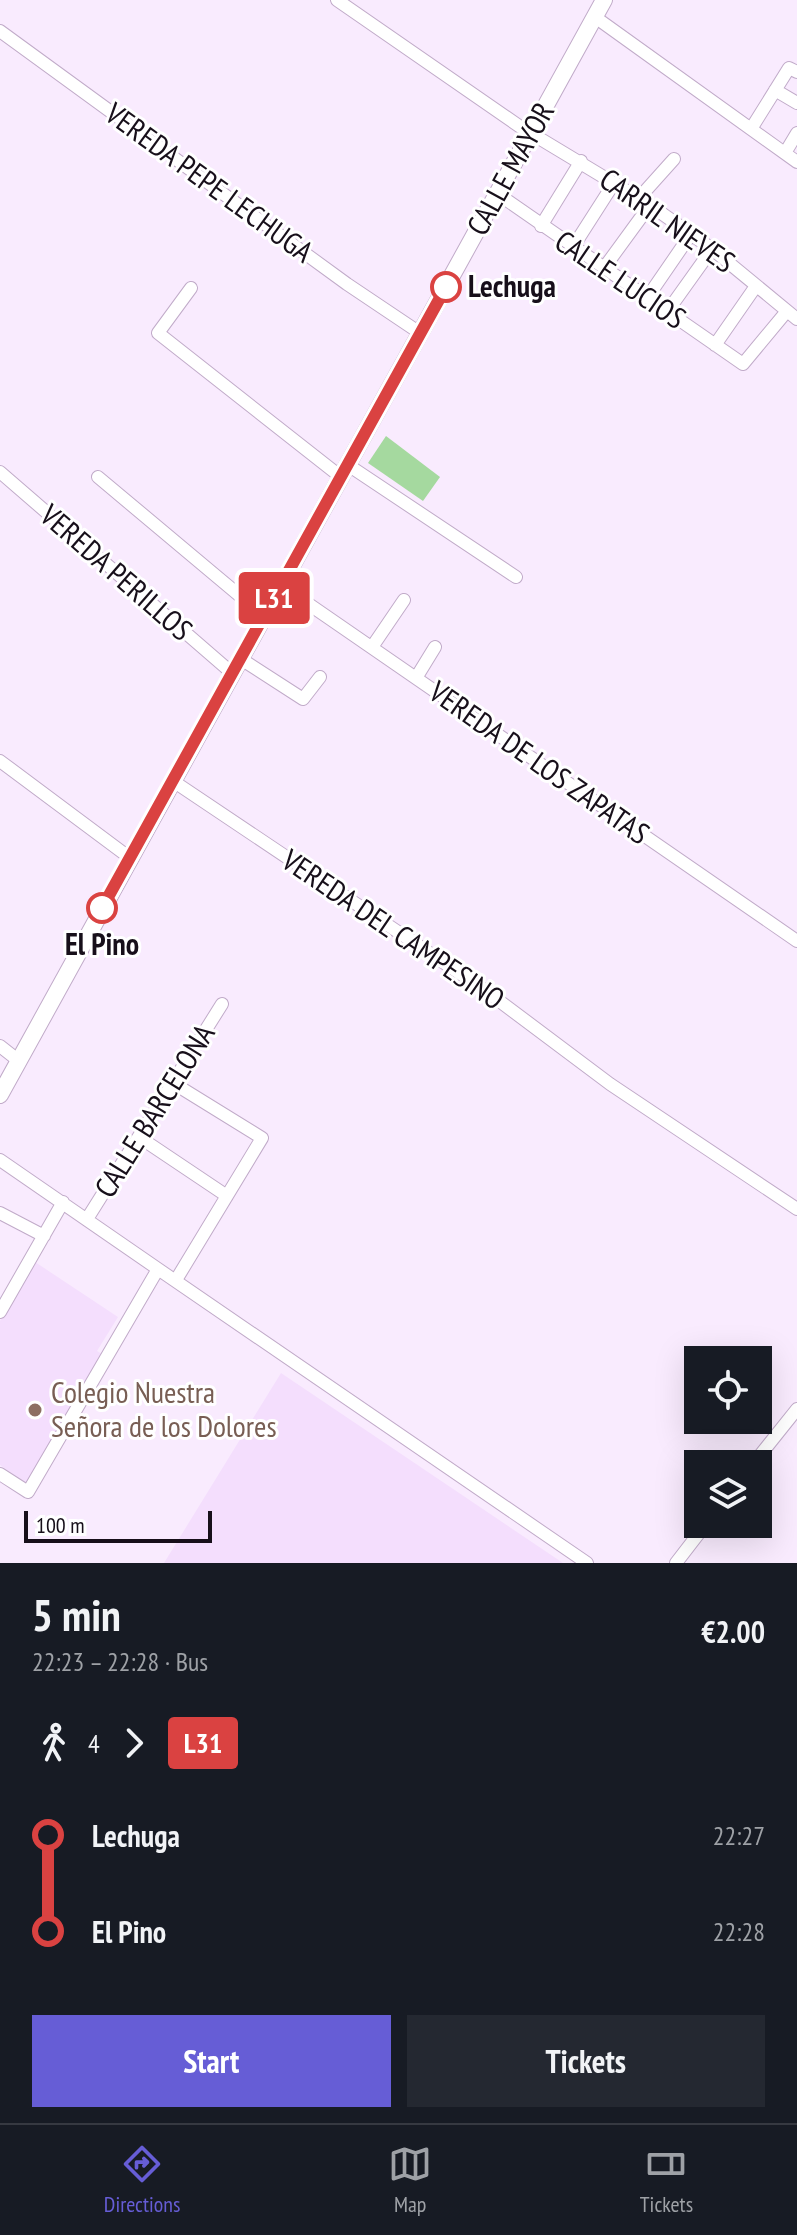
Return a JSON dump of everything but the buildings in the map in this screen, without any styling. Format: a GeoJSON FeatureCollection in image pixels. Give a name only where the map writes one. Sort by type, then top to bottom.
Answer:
{"type":"FeatureCollection","features":[{"type":"Feature","properties":{"kind":"main road","name":"CALLE MAYOR"},"geometry":{"type":"LineString","coordinates":[[0,1095],[604,0]]}},
{"type":"Feature","properties":{"kind":"street","name":"CARRIL NIEVES"},"geometry":{"type":"LineString","coordinates":[[337,0],[531,132],[581,161],[691,234],[792,315]]}},
{"type":"Feature","properties":{"kind":"street"},"geometry":{"type":"LineString","coordinates":[[595,17],[797,162]]}},
{"type":"Feature","properties":{"kind":"street","name":"VEREDA PEPE LECHUGA"},"geometry":{"type":"LineString","coordinates":[[0,31],[347,284],[420,333]]}},
{"type":"Feature","properties":{"kind":"street"},"geometry":{"type":"LineString","coordinates":[[751,129],[789,68],[797,72]]}},
{"type":"Feature","properties":{"kind":"street"},"geometry":{"type":"LineString","coordinates":[[775,90],[797,103]]}},
{"type":"Feature","properties":{"kind":"street"},"geometry":{"type":"LineString","coordinates":[[785,153],[797,133]]}},
{"type":"Feature","properties":{"kind":"street"},"geometry":{"type":"LineString","coordinates":[[604,268],[674,159]]}},
{"type":"Feature","properties":{"kind":"street"},"geometry":{"type":"LineString","coordinates":[[541,226],[581,161]]}},
{"type":"Feature","properties":{"kind":"street"},"geometry":{"type":"LineString","coordinates":[[573,247],[614,183]]}},
{"type":"Feature","properties":{"kind":"street","name":"CALLE LUCIOS"},"geometry":{"type":"LineString","coordinates":[[498,194],[743,364],[792,315]]}},
{"type":"Feature","properties":{"kind":"street"},"geometry":{"type":"LineString","coordinates":[[647,298],[691,234]]}},
{"type":"Feature","properties":{"kind":"street"},"geometry":{"type":"LineString","coordinates":[[667,312],[712,249]]}},
{"type":"Feature","properties":{"kind":"street"},"geometry":{"type":"LineString","coordinates":[[715,345],[756,286]]}},
{"type":"Feature","properties":{"kind":"street"},"geometry":{"type":"LineString","coordinates":[[191,288],[158,333],[344,471],[516,577]]}},
{"type":"Feature","properties":{"kind":"street","name":"VEREDA PERILLOS"},"geometry":{"type":"LineString","coordinates":[[0,472],[237,666],[303,699],[320,677]]}},
{"type":"Feature","properties":{"kind":"street"},"geometry":{"type":"LineString","coordinates":[[98,477],[264,616]]}},
{"type":"Feature","properties":{"kind":"street","name":"VEREDA DE LOS ZAPATAS"},"geometry":{"type":"LineString","coordinates":[[281,585],[797,941]]}},
{"type":"Feature","properties":{"kind":"street"},"geometry":{"type":"LineString","coordinates":[[372,647],[404,600]]}},
{"type":"Feature","properties":{"kind":"street"},"geometry":{"type":"LineString","coordinates":[[416,678],[435,647]]}},
{"type":"Feature","properties":{"kind":"street"},"geometry":{"type":"LineString","coordinates":[[0,761],[130,858]]}},
{"type":"Feature","properties":{"kind":"street","name":"VEREDA DEL CAMPESINO"},"geometry":{"type":"LineString","coordinates":[[173,781],[486,991],[610,1084],[797,1209]]}},
{"type":"Feature","properties":{"kind":"street","name":"CALLE BARCELONA"},"geometry":{"type":"LineString","coordinates":[[87,1219],[222,1004]]}},
{"type":"Feature","properties":{"kind":"street"},"geometry":{"type":"LineString","coordinates":[[0,1046],[19,1061]]}},
{"type":"Feature","properties":{"kind":"street"},"geometry":{"type":"LineString","coordinates":[[173,1083],[262,1138],[176,1280]]}},
{"type":"Feature","properties":{"kind":"street"},"geometry":{"type":"LineString","coordinates":[[139,1137],[227,1196]]}},
{"type":"Feature","properties":{"kind":"street"},"geometry":{"type":"LineString","coordinates":[[0,1160],[587,1563]]}},
{"type":"Feature","properties":{"kind":"street"},"geometry":{"type":"LineString","coordinates":[[1,1310],[63,1202]]}},
{"type":"Feature","properties":{"kind":"street"},"geometry":{"type":"LineString","coordinates":[[0,1213],[44,1236]]}},
{"type":"Feature","properties":{"kind":"street"},"geometry":{"type":"LineString","coordinates":[[0,1474],[28,1492],[158,1269]]}},
{"type":"Feature","properties":{"kind":"street"},"geometry":{"type":"LineString","coordinates":[[764,1450],[797,1409]]}},
{"type":"Feature","properties":{"kind":"street"},"geometry":{"type":"LineString","coordinates":[[676,1563],[695,1538]]}},
{"type":"Feature","properties":{"kind":"shaded area","name":"Colegio Nuestra Señora de los Dolores"},"geometry":{"type":"Polygon","coordinates":[[[35,1262],[118,1317],[97,1351],[102,1354],[26,1483],[0,1465],[0,1321],[35,1262]]]}},
{"type":"Feature","properties":{"kind":"shaded area"},"geometry":{"type":"Polygon","coordinates":[[[281,1373],[563,1563],[164,1563],[281,1373]]]}},
{"type":"Feature","properties":{"kind":"green space"},"geometry":{"type":"Polygon","coordinates":[[[386,436],[440,477],[423,501],[368,463],[386,436]]]}},
{"type":"Feature","properties":{"kind":"bus line","name":"L31"},"geometry":{"type":"LineString","coordinates":[[102,908],[446,287]]}},
{"type":"Feature","properties":{"kind":"place","name":"Lechuga"},"geometry":{"type":"Point","coordinates":[446,287]}},
{"type":"Feature","properties":{"kind":"place","name":"El Pino"},"geometry":{"type":"Point","coordinates":[102,908]}},
{"type":"Feature","properties":{"kind":"place","name":"Colegio Nuestra Señora de los Dolores"},"geometry":{"type":"Point","coordinates":[35,1410]}}]}
